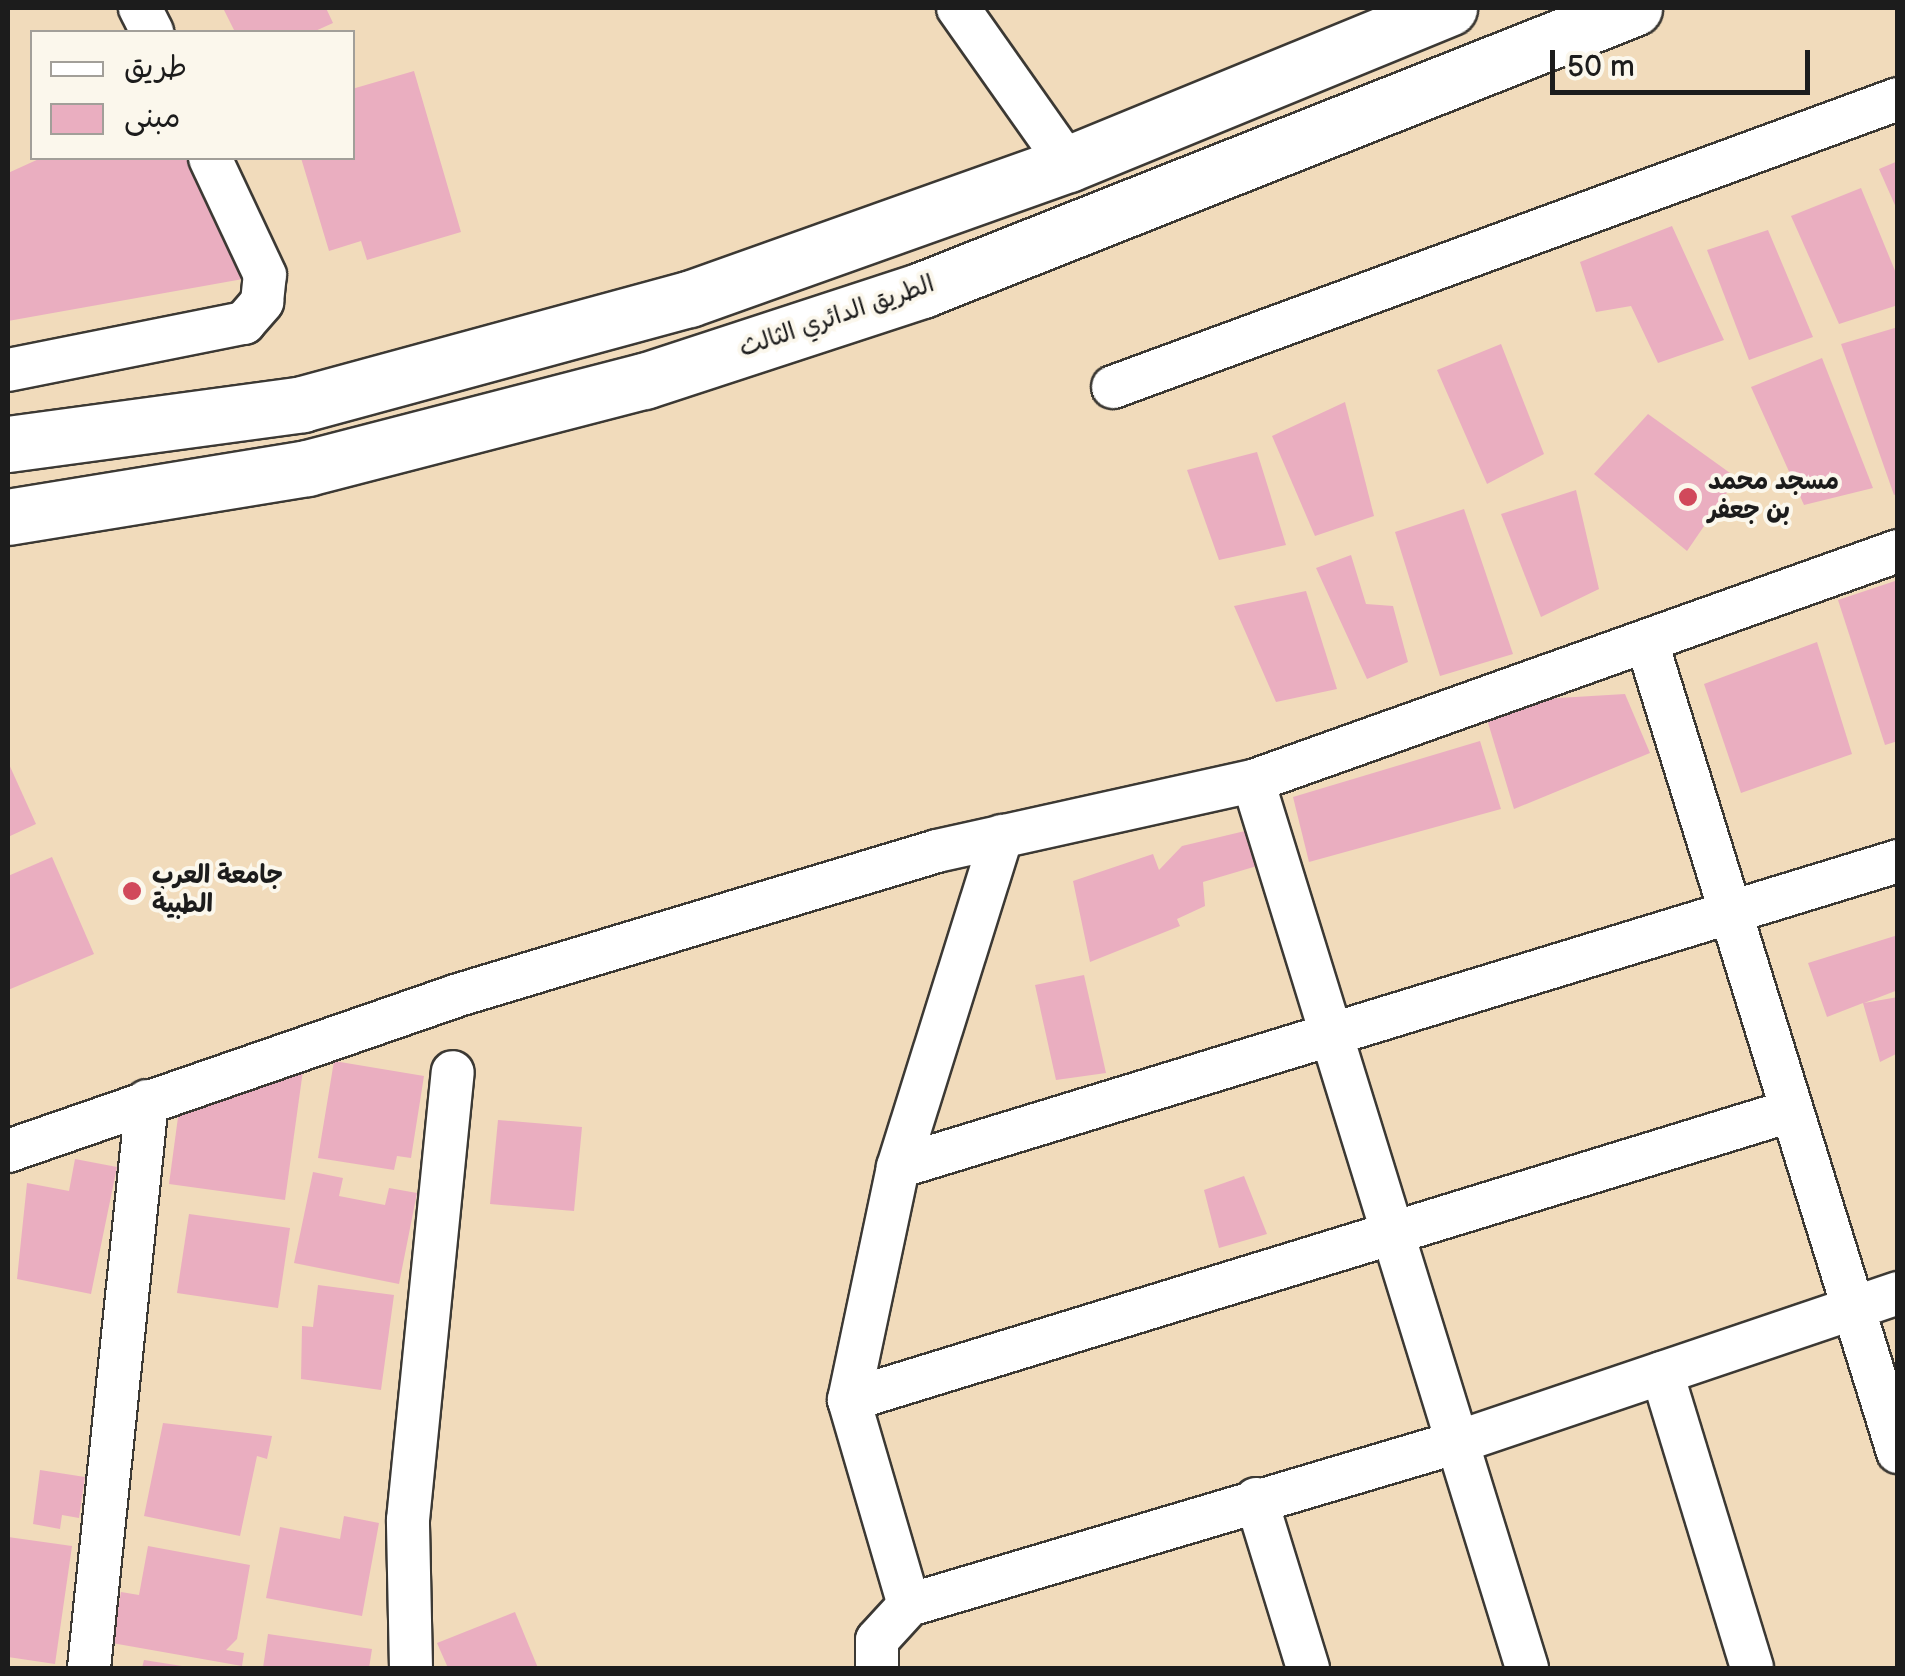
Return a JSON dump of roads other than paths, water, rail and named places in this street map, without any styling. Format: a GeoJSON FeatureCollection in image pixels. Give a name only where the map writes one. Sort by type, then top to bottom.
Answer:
{"type":"FeatureCollection","features":[{"type":"Feature","properties":{"kind":"highway"},"geometry":{"type":"LineString","coordinates":[[8,444],[264,410],[462,365],[689,299],[1068,164],[1449,8]]}},
{"type":"Feature","properties":{"kind":"highway","name":"الطريق الدائري الثالث"},"geometry":{"type":"LineString","coordinates":[[8,517],[307,468],[644,381],[922,290],[1634,8]]}},
{"type":"Feature","properties":{"kind":"street"},"geometry":{"type":"LineString","coordinates":[[958,8],[1068,164]]}},
{"type":"Feature","properties":{"kind":"street"},"geometry":{"type":"LineString","coordinates":[[1113,387],[1898,99]]}},
{"type":"Feature","properties":{"kind":"street"},"geometry":{"type":"LineString","coordinates":[[8,370],[244,322],[262,302],[265,275],[211,160]]}},
{"type":"Feature","properties":{"kind":"street"},"geometry":{"type":"LineString","coordinates":[[8,1151],[455,996],[1002,836],[1253,782],[1648,646],[1898,551]]}},
{"type":"Feature","properties":{"kind":"street"},"geometry":{"type":"LineString","coordinates":[[1648,646],[1734,915],[1787,1112],[1898,1452]]}},
{"type":"Feature","properties":{"kind":"street"},"geometry":{"type":"LineString","coordinates":[[1253,782],[1528,1668]]}},
{"type":"Feature","properties":{"kind":"street"},"geometry":{"type":"LineString","coordinates":[[910,1604],[849,1400],[898,1166],[1002,836]]}},
{"type":"Feature","properties":{"kind":"street"},"geometry":{"type":"LineString","coordinates":[[898,1166],[1734,915],[1898,861]]}},
{"type":"Feature","properties":{"kind":"street"},"geometry":{"type":"LineString","coordinates":[[411,1668],[407,1537],[452,1072]]}},
{"type":"Feature","properties":{"kind":"street"},"geometry":{"type":"LineString","coordinates":[[89,1668],[147,1101]]}},
{"type":"Feature","properties":{"kind":"street"},"geometry":{"type":"LineString","coordinates":[[849,1400],[1394,1238],[1787,1112]]}},
{"type":"Feature","properties":{"kind":"street"},"geometry":{"type":"LineString","coordinates":[[878,1668],[877,1640],[910,1604],[1458,1442],[1898,1293]]}},
{"type":"Feature","properties":{"kind":"street"},"geometry":{"type":"LineString","coordinates":[[1662,1373],[1752,1668]]}},
{"type":"Feature","properties":{"kind":"street"},"geometry":{"type":"LineString","coordinates":[[1256,1500],[1308,1668]]}},
{"type":"Feature","properties":{"kind":"place","name":"مسجد محمد بن جعفر"},"geometry":{"type":"Point","coordinates":[1688,497]}},
{"type":"Feature","properties":{"kind":"place","name":"جامعة العرب الطبية"},"geometry":{"type":"Point","coordinates":[132,891]}}]}
